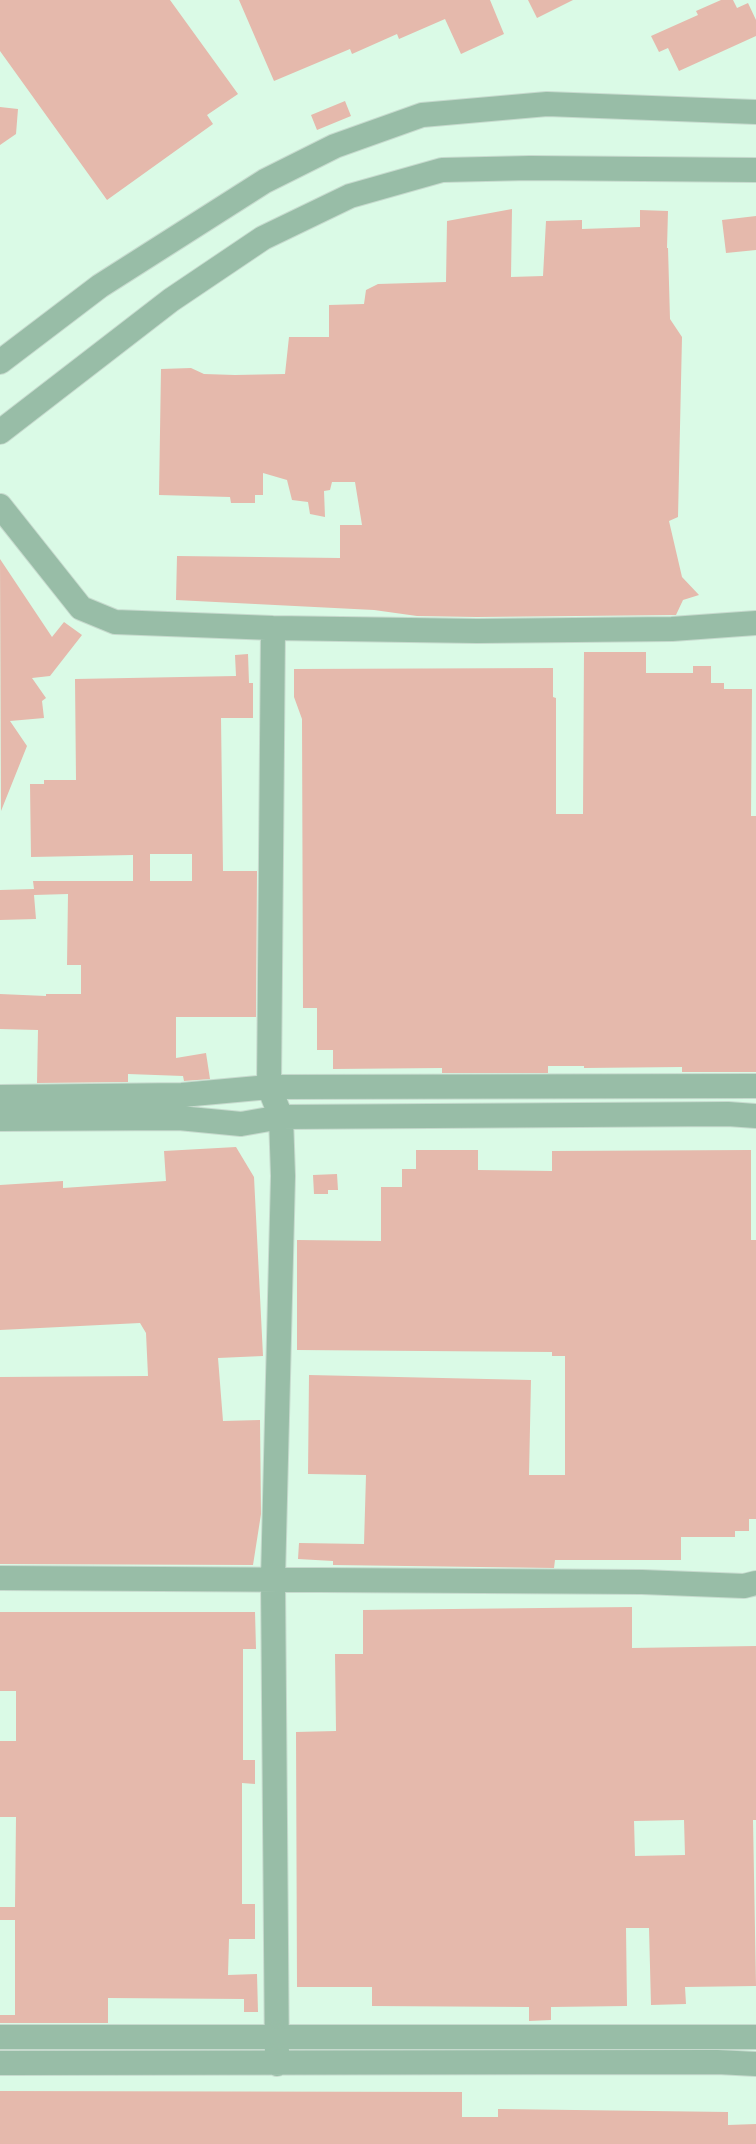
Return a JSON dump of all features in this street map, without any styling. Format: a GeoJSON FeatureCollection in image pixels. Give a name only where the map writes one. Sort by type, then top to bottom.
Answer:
{"type":"FeatureCollection","features":[{"type":"Feature","properties":{"kind":"street"},"geometry":{"type":"LineString","coordinates":[[0,362],[100,286],[266,181],[335,146],[422,115],[547,104],[756,112]]}},
{"type":"Feature","properties":{"kind":"street"},"geometry":{"type":"LineString","coordinates":[[0,432],[186,289],[263,238],[350,196],[442,170],[530,168],[756,170]]}},
{"type":"Feature","properties":{"kind":"street"},"geometry":{"type":"LineString","coordinates":[[0,506],[81,608],[115,622],[273,628],[477,631],[672,629],[756,623]]}},
{"type":"Feature","properties":{"kind":"street"},"geometry":{"type":"LineString","coordinates":[[273,628],[269,1088],[281,1117],[283,1176],[272,1579],[277,2064]]}},
{"type":"Feature","properties":{"kind":"street"},"geometry":{"type":"LineString","coordinates":[[0,1097],[182,1095],[269,1088],[756,1086]]}},
{"type":"Feature","properties":{"kind":"street"},"geometry":{"type":"LineString","coordinates":[[0,1119],[179,1118],[241,1124],[281,1117],[718,1114],[756,1116]]}},
{"type":"Feature","properties":{"kind":"street"},"geometry":{"type":"LineString","coordinates":[[0,1578],[642,1582],[752,1586]]}},
{"type":"Feature","properties":{"kind":"street"},"geometry":{"type":"LineString","coordinates":[[0,2037],[756,2037]]}},
{"type":"Feature","properties":{"kind":"street"},"geometry":{"type":"LineString","coordinates":[[609,2038],[609,2062]]}},
{"type":"Feature","properties":{"kind":"street"},"geometry":{"type":"LineString","coordinates":[[0,2063],[717,2062],[756,2064]]}},
{"type":"Feature","properties":{"kind":"shaded area"},"geometry":{"type":"Polygon","coordinates":[[[0,0],[756,0],[756,2144],[0,2144],[0,0]]]}},
{"type":"Feature","properties":{"kind":"building"},"geometry":{"type":"Polygon","coordinates":[[[0,0],[170,0],[238,94],[207,115],[213,124],[107,200],[0,51],[0,0]]]}},
{"type":"Feature","properties":{"kind":"building"},"geometry":{"type":"Polygon","coordinates":[[[239,0],[490,0],[504,34],[461,54],[445,19],[399,39],[397,34],[352,54],[350,49],[274,81],[239,0]]]}},
{"type":"Feature","properties":{"kind":"building"},"geometry":{"type":"Polygon","coordinates":[[[528,0],[573,0],[537,18],[528,0]]]}},
{"type":"Feature","properties":{"kind":"building"},"geometry":{"type":"Polygon","coordinates":[[[721,0],[733,0],[737,8],[748,3],[756,20],[756,36],[679,71],[668,48],[659,52],[651,36],[698,15],[696,11],[721,0]]]}},
{"type":"Feature","properties":{"kind":"building"},"geometry":{"type":"Polygon","coordinates":[[[345,101],[351,116],[317,130],[311,115],[345,101]]]}},
{"type":"Feature","properties":{"kind":"building"},"geometry":{"type":"Polygon","coordinates":[[[0,107],[18,109],[16,134],[0,145],[0,107]]]}},
{"type":"Feature","properties":{"kind":"building"},"geometry":{"type":"Polygon","coordinates":[[[512,209],[511,277],[543,276],[546,221],[582,220],[582,229],[640,227],[640,210],[668,211],[667,248],[670,319],[682,337],[678,517],[669,521],[682,577],[699,595],[683,600],[676,615],[477,617],[417,616],[374,610],[176,600],[177,556],[340,558],[340,525],[362,525],[355,482],[332,482],[330,490],[324,491],[325,517],[310,514],[308,502],[292,500],[287,480],[263,473],[263,495],[255,495],[255,503],[231,503],[230,497],[159,495],[161,369],[191,368],[204,374],[285,374],[289,337],[329,337],[329,305],[364,304],[366,290],[378,284],[446,282],[447,221],[512,209]]]}},
{"type":"Feature","properties":{"kind":"building"},"geometry":{"type":"Polygon","coordinates":[[[756,216],[756,250],[726,253],[722,220],[756,216]]]}},
{"type":"Feature","properties":{"kind":"building"},"geometry":{"type":"Polygon","coordinates":[[[0,559],[52,637],[64,622],[82,635],[50,676],[32,678],[46,698],[42,701],[44,718],[10,721],[27,746],[1,811],[0,559]]]}},
{"type":"Feature","properties":{"kind":"building"},"geometry":{"type":"Polygon","coordinates":[[[584,652],[646,652],[646,673],[693,673],[693,666],[711,666],[711,683],[724,683],[724,689],[752,689],[751,816],[756,816],[756,1072],[682,1072],[682,1067],[584,1068],[584,1066],[548,1066],[548,1073],[442,1073],[442,1068],[333,1069],[333,1050],[317,1050],[317,1008],[303,1008],[302,719],[294,697],[294,669],[553,668],[553,697],[556,698],[556,814],[583,814],[584,652]]]}},
{"type":"Feature","properties":{"kind":"building"},"geometry":{"type":"Polygon","coordinates":[[[248,654],[249,683],[253,683],[253,718],[221,718],[223,871],[257,871],[256,1017],[176,1017],[176,1058],[206,1053],[210,1079],[184,1081],[183,1076],[128,1074],[128,1082],[37,1083],[38,1030],[0,1029],[0,994],[46,996],[46,994],[81,994],[81,965],[67,965],[68,894],[34,895],[36,919],[0,920],[0,890],[34,889],[33,881],[133,881],[133,855],[31,857],[30,784],[44,784],[44,780],[76,780],[75,679],[236,676],[235,655],[248,654]],[[150,854],[150,881],[192,881],[192,854],[150,854]]]}},
{"type":"Feature","properties":{"kind":"building"},"geometry":{"type":"Polygon","coordinates":[[[236,1147],[254,1177],[263,1356],[218,1358],[223,1421],[260,1420],[261,1514],[253,1565],[0,1564],[0,1377],[148,1376],[146,1333],[140,1323],[0,1330],[0,1185],[63,1181],[63,1188],[166,1181],[164,1151],[236,1147]]]}},
{"type":"Feature","properties":{"kind":"building"},"geometry":{"type":"Polygon","coordinates":[[[416,1150],[478,1150],[478,1170],[552,1171],[552,1151],[751,1150],[751,1240],[756,1240],[756,1519],[749,1519],[749,1531],[735,1531],[735,1537],[681,1537],[681,1560],[555,1560],[554,1568],[333,1565],[333,1561],[298,1559],[299,1543],[364,1544],[366,1475],[308,1474],[309,1375],[531,1380],[529,1475],[565,1475],[565,1356],[552,1356],[552,1352],[297,1350],[297,1240],[381,1241],[381,1187],[402,1187],[402,1169],[416,1169],[416,1150]]]}},
{"type":"Feature","properties":{"kind":"building"},"geometry":{"type":"Polygon","coordinates":[[[337,1174],[338,1190],[328,1190],[328,1194],[314,1194],[313,1175],[337,1174]]]}},
{"type":"Feature","properties":{"kind":"building"},"geometry":{"type":"Polygon","coordinates":[[[632,1607],[632,1648],[756,1646],[756,1820],[753,1820],[756,1986],[685,1987],[686,2004],[651,2005],[649,1928],[626,1928],[627,2006],[551,2007],[551,2020],[529,2021],[529,2007],[372,2006],[372,1987],[297,1987],[296,1732],[336,1731],[335,1654],[363,1654],[363,1610],[632,1607]],[[684,1820],[634,1821],[635,1856],[685,1855],[684,1820]]]}},
{"type":"Feature","properties":{"kind":"building"},"geometry":{"type":"Polygon","coordinates":[[[0,1612],[255,1612],[256,1649],[243,1649],[243,1760],[255,1760],[255,1784],[242,1783],[242,1904],[255,1904],[255,1939],[229,1939],[228,1975],[257,1974],[258,2012],[244,2012],[244,1999],[108,1998],[108,2023],[0,2023],[0,2015],[15,2015],[15,1920],[0,1920],[0,1907],[15,1907],[16,1817],[0,1817],[0,1741],[16,1741],[16,1691],[0,1691],[0,1612]]]}},
{"type":"Feature","properties":{"kind":"building"},"geometry":{"type":"Polygon","coordinates":[[[0,2091],[462,2092],[462,2117],[498,2117],[498,2109],[728,2112],[728,2125],[756,2124],[756,2144],[0,2144],[0,2091]]]}}]}
